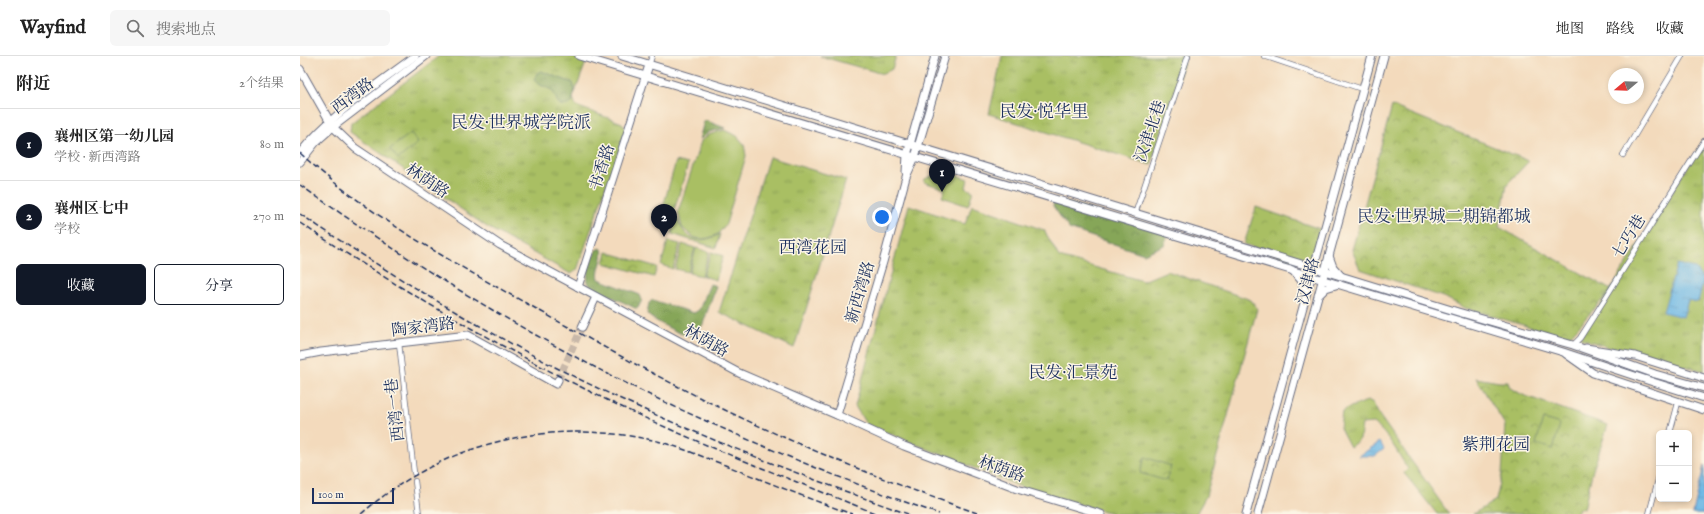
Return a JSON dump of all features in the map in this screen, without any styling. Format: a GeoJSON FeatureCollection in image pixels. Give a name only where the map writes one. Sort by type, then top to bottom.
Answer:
{"type":"FeatureCollection","features":[{"type":"Feature","properties":{"kind":"street","name":"西湾路"},"geometry":{"type":"LineString","coordinates":[[300,162],[331,124],[415,56]]}},
{"type":"Feature","properties":{"kind":"street","name":"西湾路"},"geometry":{"type":"LineString","coordinates":[[300,153],[313,136],[426,56]]}},
{"type":"Feature","properties":{"kind":"street"},"geometry":{"type":"LineString","coordinates":[[579,56],[1563,352],[1704,398]]}},
{"type":"Feature","properties":{"kind":"street"},"geometry":{"type":"LineString","coordinates":[[622,56],[1324,272],[1477,318],[1574,345],[1655,374],[1704,388]]}},
{"type":"Feature","properties":{"kind":"street","name":"书香路"},"geometry":{"type":"LineString","coordinates":[[578,286],[652,56]]}},
{"type":"Feature","properties":{"kind":"street","name":"新西湾路"},"geometry":{"type":"LineString","coordinates":[[906,177],[907,154],[935,56]]}},
{"type":"Feature","properties":{"kind":"street","name":"新西湾路"},"geometry":{"type":"LineString","coordinates":[[837,416],[883,262],[906,177],[918,148],[945,56]]}},
{"type":"Feature","properties":{"kind":"street","name":"汉津北巷"},"geometry":{"type":"LineString","coordinates":[[1135,214],[1188,56]]}},
{"type":"Feature","properties":{"kind":"street"},"geometry":{"type":"LineString","coordinates":[[1264,56],[1362,89]]}},
{"type":"Feature","properties":{"kind":"street","name":"汉津路"},"geometry":{"type":"LineString","coordinates":[[1246,514],[1372,56]]}},
{"type":"Feature","properties":{"kind":"street","name":"汉津路"},"geometry":{"type":"LineString","coordinates":[[1258,514],[1384,56]]}},
{"type":"Feature","properties":{"kind":"street"},"geometry":{"type":"LineString","coordinates":[[1623,155],[1682,56]]}},
{"type":"Feature","properties":{"kind":"street","name":"林荫路"},"geometry":{"type":"LineString","coordinates":[[300,69],[331,124],[355,148],[500,245],[739,373],[904,446],[1010,486],[1101,514]]}},
{"type":"Feature","properties":{"kind":"street","name":"七巧巷"},"geometry":{"type":"LineString","coordinates":[[1574,345],[1611,290],[1641,239],[1704,140]]}},
{"type":"Feature","properties":{"kind":"street"},"geometry":{"type":"LineString","coordinates":[[1299,264],[1308,262],[1317,254]]}},
{"type":"Feature","properties":{"kind":"street"},"geometry":{"type":"LineString","coordinates":[[1329,256],[1333,267],[1342,277]]}},
{"type":"Feature","properties":{"kind":"street"},"geometry":{"type":"LineString","coordinates":[[1292,270],[1301,280],[1306,295]]}},
{"type":"Feature","properties":{"kind":"street"},"geometry":{"type":"LineString","coordinates":[[1317,297],[1326,288],[1339,284]]}},
{"type":"Feature","properties":{"kind":"street"},"geometry":{"type":"LineString","coordinates":[[582,327],[596,297]]}},
{"type":"Feature","properties":{"kind":"street","name":"陶家湾路"},"geometry":{"type":"LineString","coordinates":[[300,356],[321,352],[468,335],[556,384],[558,380]]}},
{"type":"Feature","properties":{"kind":"street","name":"西湾一巷"},"geometry":{"type":"LineString","coordinates":[[399,343],[414,473]]}},
{"type":"Feature","properties":{"kind":"street"},"geometry":{"type":"LineString","coordinates":[[1574,345],[1635,356],[1704,378]]}},
{"type":"Feature","properties":{"kind":"street"},"geometry":{"type":"LineString","coordinates":[[1563,352],[1593,373],[1704,410]]}},
{"type":"Feature","properties":{"kind":"street"},"geometry":{"type":"LineString","coordinates":[[1671,430],[1678,402]]}},
{"type":"Feature","properties":{"kind":"street"},"geometry":{"type":"LineString","coordinates":[[415,481],[419,514]]}},
{"type":"Feature","properties":{"kind":"street"},"geometry":{"type":"LineString","coordinates":[[1649,514],[1656,487]]}},
{"type":"Feature","properties":{"kind":"green space"},"geometry":{"type":"Polygon","coordinates":[[[439,56],[571,56],[586,62],[573,98],[576,106],[622,123],[626,129],[577,270],[571,274],[487,227],[350,132],[351,123],[439,56]]]}},
{"type":"Feature","properties":{"kind":"green space"},"geometry":{"type":"Polygon","coordinates":[[[820,56],[896,56],[892,69],[883,74],[820,56]]]}},
{"type":"Feature","properties":{"kind":"green space"},"geometry":{"type":"Polygon","coordinates":[[[1002,56],[1186,56],[1151,165],[989,114],[1002,56]]]}},
{"type":"Feature","properties":{"kind":"green space"},"geometry":{"type":"Polygon","coordinates":[[[541,71],[573,83],[575,89],[572,103],[563,106],[561,105],[557,101],[552,90],[538,84],[534,80],[537,73],[541,71]]]}},
{"type":"Feature","properties":{"kind":"green space"},"geometry":{"type":"Polygon","coordinates":[[[1392,106],[1529,161],[1507,184],[1499,227],[1611,290],[1568,338],[1465,308],[1446,298],[1360,269],[1352,250],[1392,106]]]}},
{"type":"Feature","properties":{"kind":"green space"},"geometry":{"type":"Polygon","coordinates":[[[704,121],[725,128],[709,132],[699,140],[704,121]]]}},
{"type":"Feature","properties":{"kind":"green space"},"geometry":{"type":"Polygon","coordinates":[[[724,130],[737,136],[744,144],[746,156],[726,224],[718,234],[709,238],[695,238],[682,227],[678,212],[701,141],[708,135],[724,130]]]}},
{"type":"Feature","properties":{"kind":"green space"},"geometry":{"type":"Polygon","coordinates":[[[411,133],[418,143],[398,159],[390,149],[411,133]]]}},
{"type":"Feature","properties":{"kind":"green space"},"geometry":{"type":"Polygon","coordinates":[[[1704,141],[1704,371],[1617,350],[1580,338],[1704,141]]]}},
{"type":"Feature","properties":{"kind":"green space"},"geometry":{"type":"Polygon","coordinates":[[[769,157],[846,180],[794,348],[719,312],[769,157]]]}},
{"type":"Feature","properties":{"kind":"green space"},"geometry":{"type":"Polygon","coordinates":[[[676,161],[688,164],[670,224],[659,221],[676,161]]]}},
{"type":"Feature","properties":{"kind":"green space"},"geometry":{"type":"Polygon","coordinates":[[[943,171],[968,179],[966,188],[973,191],[968,206],[942,197],[945,189],[924,182],[925,179],[943,171]]]}},
{"type":"Feature","properties":{"kind":"green space"},"geometry":{"type":"Polygon","coordinates":[[[1055,199],[1169,233],[1164,245],[1144,254],[1069,229],[1053,206],[1055,199]]]}},
{"type":"Feature","properties":{"kind":"green space"},"geometry":{"type":"Polygon","coordinates":[[[909,205],[965,224],[972,205],[1044,230],[1059,257],[1143,281],[1167,271],[1251,300],[1257,309],[1206,496],[1196,514],[1114,514],[1026,489],[866,424],[855,406],[909,205]]]}},
{"type":"Feature","properties":{"kind":"green space"},"geometry":{"type":"Polygon","coordinates":[[[1256,207],[1320,229],[1315,250],[1312,254],[1305,260],[1299,262],[1244,244],[1256,207]]]}},
{"type":"Feature","properties":{"kind":"green space"},"geometry":{"type":"Polygon","coordinates":[[[676,215],[683,230],[692,238],[698,240],[712,238],[720,234],[716,248],[672,234],[676,215]]]}},
{"type":"Feature","properties":{"kind":"green space"},"geometry":{"type":"Polygon","coordinates":[[[668,241],[680,244],[673,269],[661,265],[668,241]]]}},
{"type":"Feature","properties":{"kind":"green space"},"geometry":{"type":"Polygon","coordinates":[[[682,244],[695,248],[688,272],[675,269],[682,244]]]}},
{"type":"Feature","properties":{"kind":"green space"},"geometry":{"type":"Polygon","coordinates":[[[600,248],[602,249],[603,253],[598,275],[599,279],[640,295],[642,300],[638,308],[635,308],[590,286],[587,277],[589,268],[596,250],[600,248]]]}},
{"type":"Feature","properties":{"kind":"green space"},"geometry":{"type":"Polygon","coordinates":[[[696,248],[709,252],[702,276],[689,273],[696,248]]]}},
{"type":"Feature","properties":{"kind":"green space"},"geometry":{"type":"Polygon","coordinates":[[[607,252],[657,267],[654,277],[604,263],[607,252]]]}},
{"type":"Feature","properties":{"kind":"green space"},"geometry":{"type":"Polygon","coordinates":[[[711,252],[723,256],[716,280],[703,276],[711,252]]]}},
{"type":"Feature","properties":{"kind":"green space"},"geometry":{"type":"Polygon","coordinates":[[[710,284],[716,286],[703,324],[696,335],[691,336],[679,333],[647,314],[649,303],[652,300],[694,313],[699,310],[710,284]]]}},
{"type":"Feature","properties":{"kind":"green space"},"geometry":{"type":"Polygon","coordinates":[[[1476,378],[1508,382],[1510,388],[1523,395],[1608,425],[1592,473],[1584,509],[1579,508],[1576,514],[1473,514],[1496,500],[1502,474],[1505,425],[1476,378]]]}},
{"type":"Feature","properties":{"kind":"green space"},"geometry":{"type":"Polygon","coordinates":[[[1368,400],[1373,403],[1379,415],[1449,514],[1437,514],[1404,473],[1408,469],[1392,444],[1384,433],[1373,423],[1362,424],[1360,439],[1350,447],[1340,428],[1342,412],[1368,400]]]}},
{"type":"Feature","properties":{"kind":"green space"},"geometry":{"type":"Polygon","coordinates":[[[1543,419],[1560,424],[1553,449],[1536,444],[1543,419]]]}},
{"type":"Feature","properties":{"kind":"green space"},"geometry":{"type":"Polygon","coordinates":[[[1145,457],[1171,466],[1167,481],[1140,473],[1145,457]]]}},
{"type":"Feature","properties":{"kind":"water"},"geometry":{"type":"Polygon","coordinates":[[[1677,264],[1694,268],[1704,280],[1698,302],[1688,300],[1683,317],[1663,312],[1677,264]]]}},
{"type":"Feature","properties":{"kind":"water"},"geometry":{"type":"Polygon","coordinates":[[[1380,442],[1384,449],[1375,456],[1359,456],[1380,442]]]}},
{"type":"Feature","properties":{"kind":"water"},"geometry":{"type":"Polygon","coordinates":[[[1704,466],[1704,514],[1693,514],[1694,508],[1704,466]]]}},
{"type":"Feature","properties":{"kind":"tunnel"},"geometry":{"type":"LineString","coordinates":[[558,380],[582,327]]}},
{"type":"Feature","properties":{"kind":"railway"},"geometry":{"type":"LineString","coordinates":[[300,153],[353,197],[412,237],[472,273],[652,373],[756,425],[819,453],[915,491],[980,514]]}},
{"type":"Feature","properties":{"kind":"railway"},"geometry":{"type":"LineString","coordinates":[[300,185],[428,271],[517,325],[608,374],[654,397],[759,444],[831,474],[939,514]]}},
{"type":"Feature","properties":{"kind":"railway"},"geometry":{"type":"LineString","coordinates":[[300,214],[425,294],[555,367],[685,428],[818,481],[908,514]]}},
{"type":"Feature","properties":{"kind":"railway"},"geometry":{"type":"LineString","coordinates":[[300,223],[442,312],[589,391],[695,440],[877,514]]}},
{"type":"Feature","properties":{"kind":"railway"},"geometry":{"type":"LineString","coordinates":[[361,514],[393,489],[428,468],[463,452],[500,441],[538,434],[577,432],[617,434],[666,443],[852,514]]}},
{"type":"Feature","properties":{"kind":"place","name":"襄州区第一幼儿园"},"geometry":{"type":"Point","coordinates":[942,192]}},
{"type":"Feature","properties":{"kind":"place","name":"襄州区七中"},"geometry":{"type":"Point","coordinates":[664,237]}},
{"type":"Feature","properties":{"kind":"district","name":"民发·悦华里"},"geometry":{"type":"Point","coordinates":[1044,111]}},
{"type":"Feature","properties":{"kind":"district","name":"民发·世界城学院派"},"geometry":{"type":"Point","coordinates":[521,122]}},
{"type":"Feature","properties":{"kind":"district","name":"民发·世界城二期锦都城"},"geometry":{"type":"Point","coordinates":[1444,216]}},
{"type":"Feature","properties":{"kind":"district","name":"西湾花园"},"geometry":{"type":"Point","coordinates":[813,247]}},
{"type":"Feature","properties":{"kind":"district","name":"民发·汇景苑"},"geometry":{"type":"Point","coordinates":[1073,372]}},
{"type":"Feature","properties":{"kind":"district","name":"紫荆花园"},"geometry":{"type":"Point","coordinates":[1496,444]}}]}
